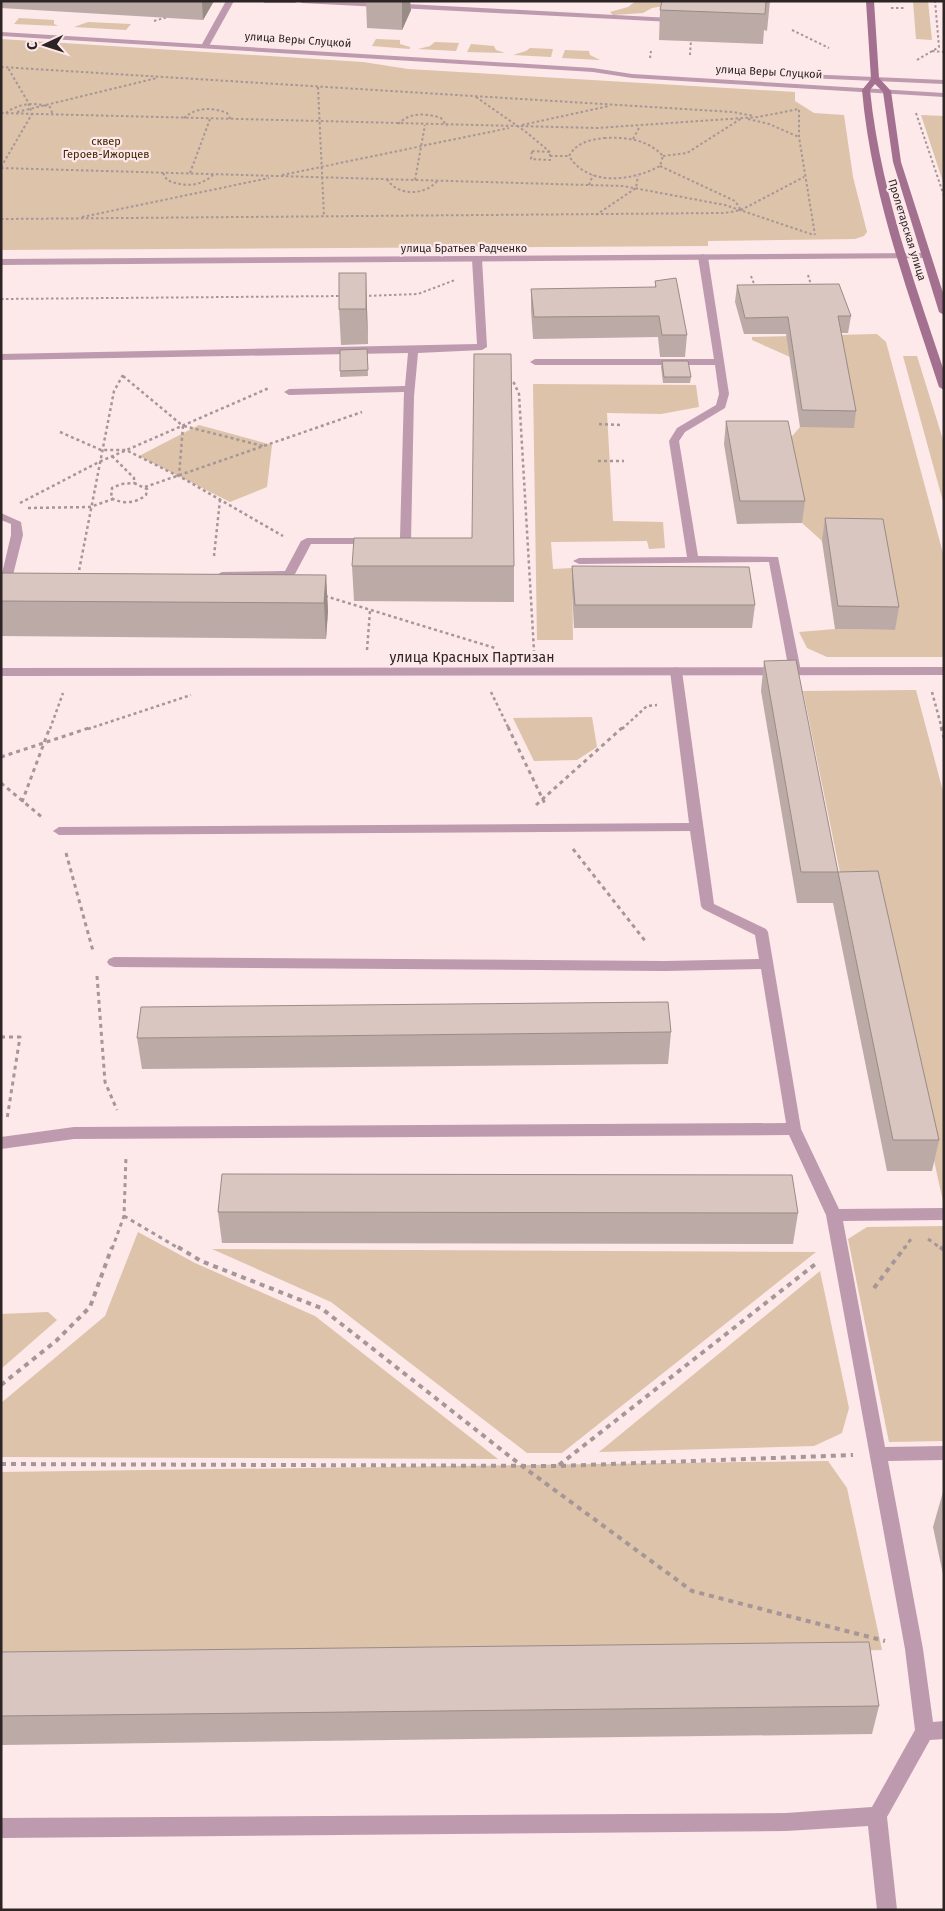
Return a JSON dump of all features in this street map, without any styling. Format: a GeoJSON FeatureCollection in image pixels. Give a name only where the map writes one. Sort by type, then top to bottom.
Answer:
{"type":"FeatureCollection","features":[{"type":"Feature","properties":{"kind":"main road"},"geometry":{"type":"LineString","coordinates":[[870,1],[875,79],[887,91]]}},
{"type":"Feature","properties":{"kind":"main road"},"geometry":{"type":"LineString","coordinates":[[866,90],[875,79]]}},
{"type":"Feature","properties":{"kind":"main road","name":"Пролетарская улица"},"geometry":{"type":"LineString","coordinates":[[866,90],[874,161],[944,387]]}},
{"type":"Feature","properties":{"kind":"main road","name":"Пролетарская улица"},"geometry":{"type":"LineString","coordinates":[[887,91],[897,162],[944,312]]}},
{"type":"Feature","properties":{"kind":"street"},"geometry":{"type":"LineString","coordinates":[[205,46],[230,1]]}},
{"type":"Feature","properties":{"kind":"street"},"geometry":{"type":"LineString","coordinates":[[265,1],[295,1]]}},
{"type":"Feature","properties":{"kind":"street"},"geometry":{"type":"LineString","coordinates":[[302,1],[351,2],[692,21],[695,13],[695,1]]}},
{"type":"Feature","properties":{"kind":"street","name":"улица Веры Слуцкой"},"geometry":{"type":"LineString","coordinates":[[1,34],[593,70],[632,76],[944,95]]}},
{"type":"Feature","properties":{"kind":"street","name":"улица Веры Слуцкой"},"geometry":{"type":"LineString","coordinates":[[593,70],[658,68]]}},
{"type":"Feature","properties":{"kind":"street","name":"улица Веры Слуцкой"},"geometry":{"type":"LineString","coordinates":[[801,76],[944,82]]}},
{"type":"Feature","properties":{"kind":"street","name":"улица Братьев Радченко"},"geometry":{"type":"LineString","coordinates":[[1,262],[926,256]]}},
{"type":"Feature","properties":{"kind":"street"},"geometry":{"type":"LineString","coordinates":[[693,560],[674,441],[681,430],[721,406],[724,394],[703,257]]}},
{"type":"Feature","properties":{"kind":"street"},"geometry":{"type":"LineString","coordinates":[[1,357],[413,350],[482,347],[477,259]]}},
{"type":"Feature","properties":{"kind":"street"},"geometry":{"type":"LineString","coordinates":[[212,575],[289,574],[306,541],[405,540],[409,389],[413,350]]}},
{"type":"Feature","properties":{"kind":"street"},"geometry":{"type":"LineString","coordinates":[[535,362],[719,362]]}},
{"type":"Feature","properties":{"kind":"street"},"geometry":{"type":"LineString","coordinates":[[289,392],[409,389]]}},
{"type":"Feature","properties":{"kind":"street"},"geometry":{"type":"LineString","coordinates":[[1,516],[16,522],[17,535],[7,578],[34,578]]}},
{"type":"Feature","properties":{"kind":"street"},"geometry":{"type":"LineString","coordinates":[[579,561],[774,559],[795,671]]}},
{"type":"Feature","properties":{"kind":"street"},"geometry":{"type":"LineString","coordinates":[[676,671],[708,906],[761,932],[794,1129],[834,1215],[914,1649],[925,1731],[877,1816],[887,1910]]}},
{"type":"Feature","properties":{"kind":"street","name":"улица Красных Партизан"},"geometry":{"type":"LineString","coordinates":[[1,672],[944,671]]}},
{"type":"Feature","properties":{"kind":"street"},"geometry":{"type":"LineString","coordinates":[[59,831],[696,827]]}},
{"type":"Feature","properties":{"kind":"street"},"geometry":{"type":"LineString","coordinates":[[114,962],[655,966],[767,964]]}},
{"type":"Feature","properties":{"kind":"street"},"geometry":{"type":"LineString","coordinates":[[2,1143],[74,1134],[794,1129]]}},
{"type":"Feature","properties":{"kind":"street"},"geometry":{"type":"LineString","coordinates":[[834,1215],[936,1214]]}},
{"type":"Feature","properties":{"kind":"street"},"geometry":{"type":"LineString","coordinates":[[878,1454],[944,1453]]}},
{"type":"Feature","properties":{"kind":"street"},"geometry":{"type":"LineString","coordinates":[[925,1731],[944,1730]]}},
{"type":"Feature","properties":{"kind":"street"},"geometry":{"type":"LineString","coordinates":[[1,1828],[786,1822],[877,1816]]}},
{"type":"Feature","properties":{"kind":"path"},"geometry":{"type":"LineString","coordinates":[[914,62],[939,47],[935,1]]}},
{"type":"Feature","properties":{"kind":"path"},"geometry":{"type":"LineString","coordinates":[[154,21],[179,14]]}},
{"type":"Feature","properties":{"kind":"path"},"geometry":{"type":"LineString","coordinates":[[792,30],[829,48]]}},
{"type":"Feature","properties":{"kind":"path"},"geometry":{"type":"LineString","coordinates":[[690,55],[691,36]]}},
{"type":"Feature","properties":{"kind":"path"},"geometry":{"type":"LineString","coordinates":[[932,51],[944,52]]}},
{"type":"Feature","properties":{"kind":"path"},"geometry":{"type":"LineString","coordinates":[[1,67],[733,112],[758,117]]}},
{"type":"Feature","properties":{"kind":"path"},"geometry":{"type":"LineString","coordinates":[[8,68],[29,104],[32,114]]}},
{"type":"Feature","properties":{"kind":"path"},"geometry":{"type":"LineString","coordinates":[[6,113],[11,114],[160,77]]}},
{"type":"Feature","properties":{"kind":"path"},"geometry":{"type":"LineString","coordinates":[[318,87],[324,217]]}},
{"type":"Feature","properties":{"kind":"path"},"geometry":{"type":"LineString","coordinates":[[475,97],[526,132],[550,152]]}},
{"type":"Feature","properties":{"kind":"path"},"geometry":{"type":"LineString","coordinates":[[1,115],[15,107],[29,104],[50,107],[53,115]]}},
{"type":"Feature","properties":{"kind":"path"},"geometry":{"type":"LineString","coordinates":[[74,219],[613,105]]}},
{"type":"Feature","properties":{"kind":"path"},"geometry":{"type":"LineString","coordinates":[[184,118],[191,112],[214,109],[227,113],[231,120]]}},
{"type":"Feature","properties":{"kind":"path"},"geometry":{"type":"LineString","coordinates":[[1,115],[32,114],[446,126],[597,128],[758,117],[799,109],[799,137],[804,177],[817,243]]}},
{"type":"Feature","properties":{"kind":"path"},"geometry":{"type":"LineString","coordinates":[[915,110],[944,196]]}},
{"type":"Feature","properties":{"kind":"path"},"geometry":{"type":"LineString","coordinates":[[32,114],[1,167],[636,188],[725,205],[815,235]]}},
{"type":"Feature","properties":{"kind":"path"},"geometry":{"type":"LineString","coordinates":[[398,124],[405,118],[428,115],[441,118],[446,126]]}},
{"type":"Feature","properties":{"kind":"path"},"geometry":{"type":"LineString","coordinates":[[663,156],[687,152],[744,118],[769,124],[799,137]]}},
{"type":"Feature","properties":{"kind":"path"},"geometry":{"type":"LineString","coordinates":[[190,173],[210,119]]}},
{"type":"Feature","properties":{"kind":"path"},"geometry":{"type":"LineString","coordinates":[[415,180],[425,125]]}},
{"type":"Feature","properties":{"kind":"path"},"geometry":{"type":"LineString","coordinates":[[633,139],[640,126]]}},
{"type":"Feature","properties":{"kind":"path"},"geometry":{"type":"LineString","coordinates":[[597,128],[604,138]]}},
{"type":"Feature","properties":{"kind":"path"},"geometry":{"type":"LineString","coordinates":[[604,138],[633,139],[648,143],[658,149],[663,156],[660,166],[651,172],[623,178],[593,175],[580,170],[572,164],[569,156],[572,150],[579,144],[604,138]]}},
{"type":"Feature","properties":{"kind":"path"},"geometry":{"type":"LineString","coordinates":[[532,151],[550,152],[550,160],[531,159],[532,151]]}},
{"type":"Feature","properties":{"kind":"path"},"geometry":{"type":"LineString","coordinates":[[550,156],[569,156]]}},
{"type":"Feature","properties":{"kind":"path"},"geometry":{"type":"LineString","coordinates":[[660,166],[735,201],[741,210]]}},
{"type":"Feature","properties":{"kind":"path"},"geometry":{"type":"LineString","coordinates":[[163,172],[167,180],[188,185],[204,182],[213,174]]}},
{"type":"Feature","properties":{"kind":"path"},"geometry":{"type":"LineString","coordinates":[[589,185],[593,175]]}},
{"type":"Feature","properties":{"kind":"path"},"geometry":{"type":"LineString","coordinates":[[596,216],[636,188],[638,176]]}},
{"type":"Feature","properties":{"kind":"path"},"geometry":{"type":"LineString","coordinates":[[1,219],[725,214],[741,210],[804,177]]}},
{"type":"Feature","properties":{"kind":"path"},"geometry":{"type":"LineString","coordinates":[[387,179],[391,186],[410,192],[431,187],[437,181]]}},
{"type":"Feature","properties":{"kind":"path"},"geometry":{"type":"LineString","coordinates":[[807,272],[813,292]]}},
{"type":"Feature","properties":{"kind":"path"},"geometry":{"type":"LineString","coordinates":[[751,273],[757,294]]}},
{"type":"Feature","properties":{"kind":"path"},"geometry":{"type":"LineString","coordinates":[[361,296],[418,294],[462,277]]}},
{"type":"Feature","properties":{"kind":"path"},"geometry":{"type":"LineString","coordinates":[[1,299],[351,296]]}},
{"type":"Feature","properties":{"kind":"path"},"geometry":{"type":"LineString","coordinates":[[482,347],[487,362],[514,383],[519,394],[535,671]]}},
{"type":"Feature","properties":{"kind":"path"},"geometry":{"type":"LineString","coordinates":[[78,578],[101,450],[114,391],[123,375],[126,355]]}},
{"type":"Feature","properties":{"kind":"path"},"geometry":{"type":"LineString","coordinates":[[123,375],[183,426],[264,446]]}},
{"type":"Feature","properties":{"kind":"path"},"geometry":{"type":"LineString","coordinates":[[1,516],[10,508],[99,462],[272,386]]}},
{"type":"Feature","properties":{"kind":"path"},"geometry":{"type":"LineString","coordinates":[[113,499],[110,495],[112,488],[121,484],[134,483],[145,487],[363,412]]}},
{"type":"Feature","properties":{"kind":"path"},"geometry":{"type":"LineString","coordinates":[[599,424],[621,424]]}},
{"type":"Feature","properties":{"kind":"path"},"geometry":{"type":"LineString","coordinates":[[179,476],[183,426]]}},
{"type":"Feature","properties":{"kind":"path"},"geometry":{"type":"LineString","coordinates":[[60,432],[101,450],[126,450],[179,476],[280,534],[300,552]]}},
{"type":"Feature","properties":{"kind":"path"},"geometry":{"type":"LineString","coordinates":[[112,456],[134,478],[134,483]]}},
{"type":"Feature","properties":{"kind":"path"},"geometry":{"type":"LineString","coordinates":[[598,461],[624,461]]}},
{"type":"Feature","properties":{"kind":"path"},"geometry":{"type":"LineString","coordinates":[[10,508],[90,507],[113,499],[126,503],[138,501],[146,495],[145,487]]}},
{"type":"Feature","properties":{"kind":"path"},"geometry":{"type":"LineString","coordinates":[[212,575],[220,500]]}},
{"type":"Feature","properties":{"kind":"path"},"geometry":{"type":"LineString","coordinates":[[289,574],[333,600],[498,649]]}},
{"type":"Feature","properties":{"kind":"path"},"geometry":{"type":"LineString","coordinates":[[366,672],[370,611]]}},
{"type":"Feature","properties":{"kind":"path"},"geometry":{"type":"LineString","coordinates":[[932,689],[944,738]]}},
{"type":"Feature","properties":{"kind":"path"},"geometry":{"type":"LineString","coordinates":[[1,783],[22,802],[63,692]]}},
{"type":"Feature","properties":{"kind":"path"},"geometry":{"type":"LineString","coordinates":[[1,757],[194,694]]}},
{"type":"Feature","properties":{"kind":"path"},"geometry":{"type":"LineString","coordinates":[[509,829],[647,706],[680,705]]}},
{"type":"Feature","properties":{"kind":"path"},"geometry":{"type":"LineString","coordinates":[[1,1037],[20,1037],[2,1143]]}},
{"type":"Feature","properties":{"kind":"path"},"geometry":{"type":"LineString","coordinates":[[853,1317],[936,1214]]}},
{"type":"Feature","properties":{"kind":"path"},"geometry":{"type":"LineString","coordinates":[[124,1216],[200,1261],[320,1308],[522,1466],[692,1591],[914,1649]]}},
{"type":"Feature","properties":{"kind":"path"},"geometry":{"type":"LineString","coordinates":[[559,1466],[840,1244]]}},
{"type":"Feature","properties":{"kind":"path"},"geometry":{"type":"LineString","coordinates":[[1,1464],[559,1466],[878,1454]]}},
{"type":"Feature","properties":{"kind":"green space"},"geometry":{"type":"Polygon","coordinates":[[[636,1],[666,1],[664,6],[652,8],[643,13],[613,15],[610,12],[628,7],[636,1]]]}},
{"type":"Feature","properties":{"kind":"green space"},"geometry":{"type":"Polygon","coordinates":[[[913,1],[928,1],[932,40],[916,39],[913,1]]]}},
{"type":"Feature","properties":{"kind":"green space"},"geometry":{"type":"Polygon","coordinates":[[[19,18],[54,20],[54,24],[58,26],[14,24],[19,18]]]}},
{"type":"Feature","properties":{"kind":"green space"},"geometry":{"type":"Polygon","coordinates":[[[88,22],[131,24],[126,30],[74,27],[88,22]]]}},
{"type":"Feature","properties":{"kind":"green space","name":"сквер Героев-Ижорцев"},"geometry":{"type":"Polygon","coordinates":[[[1,39],[363,62],[408,69],[795,92],[795,101],[814,113],[844,115],[853,177],[867,232],[864,236],[855,239],[708,241],[708,246],[1,250],[1,39]]]}},
{"type":"Feature","properties":{"kind":"green space"},"geometry":{"type":"Polygon","coordinates":[[[376,39],[400,40],[400,44],[410,47],[410,49],[372,46],[376,39]]]}},
{"type":"Feature","properties":{"kind":"green space"},"geometry":{"type":"Polygon","coordinates":[[[435,42],[459,43],[456,51],[418,49],[430,46],[435,42]]]}},
{"type":"Feature","properties":{"kind":"green space"},"geometry":{"type":"Polygon","coordinates":[[[471,44],[494,46],[496,50],[505,53],[467,52],[471,44]]]}},
{"type":"Feature","properties":{"kind":"green space"},"geometry":{"type":"Polygon","coordinates":[[[530,48],[553,49],[551,57],[513,55],[530,48]]]}},
{"type":"Feature","properties":{"kind":"green space"},"geometry":{"type":"Polygon","coordinates":[[[565,50],[589,51],[590,55],[600,60],[562,58],[565,50]]]}},
{"type":"Feature","properties":{"kind":"green space"},"geometry":{"type":"Polygon","coordinates":[[[921,115],[944,116],[944,185],[921,115]]]}},
{"type":"Feature","properties":{"kind":"green space"},"geometry":{"type":"Polygon","coordinates":[[[877,334],[886,342],[944,557],[944,657],[827,657],[807,648],[799,632],[835,629],[895,630],[822,541],[802,523],[785,444],[800,427],[841,358],[790,357],[752,340],[752,337],[877,334]]]}},
{"type":"Feature","properties":{"kind":"green space"},"geometry":{"type":"Polygon","coordinates":[[[903,356],[917,356],[944,443],[944,505],[903,356]]]}},
{"type":"Feature","properties":{"kind":"green space"},"geometry":{"type":"Polygon","coordinates":[[[533,384],[696,385],[699,407],[661,414],[607,413],[613,521],[663,522],[665,548],[649,549],[647,541],[551,542],[553,569],[572,568],[573,640],[537,640],[533,384]]]}},
{"type":"Feature","properties":{"kind":"green space"},"geometry":{"type":"Polygon","coordinates":[[[199,425],[272,445],[267,487],[230,502],[139,456],[199,425]]]}},
{"type":"Feature","properties":{"kind":"green space"},"geometry":{"type":"Polygon","coordinates":[[[916,690],[944,795],[944,1206],[876,897],[845,897],[803,691],[916,690]]]}},
{"type":"Feature","properties":{"kind":"green space"},"geometry":{"type":"Polygon","coordinates":[[[592,717],[597,747],[577,760],[534,761],[513,718],[592,717]]]}},
{"type":"Feature","properties":{"kind":"green space"},"geometry":{"type":"Polygon","coordinates":[[[944,1226],[944,1441],[889,1442],[848,1239],[867,1227],[944,1226]]]}},
{"type":"Feature","properties":{"kind":"green space"},"geometry":{"type":"Polygon","coordinates":[[[138,1232],[195,1263],[315,1316],[498,1459],[1,1457],[1,1403],[105,1316],[138,1232]]]}},
{"type":"Feature","properties":{"kind":"green space"},"geometry":{"type":"Polygon","coordinates":[[[212,1249],[816,1252],[562,1453],[527,1453],[331,1302],[212,1249]]]}},
{"type":"Feature","properties":{"kind":"green space"},"geometry":{"type":"Polygon","coordinates":[[[820,1271],[849,1408],[842,1433],[814,1446],[599,1452],[820,1271]]]}},
{"type":"Feature","properties":{"kind":"green space"},"geometry":{"type":"Polygon","coordinates":[[[48,1312],[57,1320],[1,1369],[1,1314],[48,1312]]]}},
{"type":"Feature","properties":{"kind":"green space"},"geometry":{"type":"Polygon","coordinates":[[[828,1461],[847,1488],[882,1650],[1,1670],[1,1472],[828,1461]]]}},
{"type":"Feature","properties":{"kind":"building"},"geometry":{"type":"Polygon","coordinates":[[[662,1],[766,1],[765,14],[660,10],[662,1]]]}},
{"type":"Feature","properties":{"kind":"building"},"geometry":{"type":"Polygon","coordinates":[[[339,273],[366,273],[366,309],[339,309],[339,273]]]}},
{"type":"Feature","properties":{"kind":"building"},"geometry":{"type":"Polygon","coordinates":[[[676,278],[687,335],[662,335],[659,316],[534,317],[531,289],[656,287],[655,281],[676,278]]]}},
{"type":"Feature","properties":{"kind":"building"},"geometry":{"type":"Polygon","coordinates":[[[839,284],[851,316],[838,316],[856,411],[802,410],[788,317],[745,318],[737,285],[839,284]]]}},
{"type":"Feature","properties":{"kind":"building"},"geometry":{"type":"Polygon","coordinates":[[[367,349],[368,370],[340,371],[340,350],[367,349]]]}},
{"type":"Feature","properties":{"kind":"building"},"geometry":{"type":"Polygon","coordinates":[[[474,354],[511,354],[514,566],[352,566],[354,538],[472,538],[474,354]]]}},
{"type":"Feature","properties":{"kind":"building"},"geometry":{"type":"Polygon","coordinates":[[[662,361],[688,361],[691,377],[664,377],[662,361]]]}},
{"type":"Feature","properties":{"kind":"building"},"geometry":{"type":"Polygon","coordinates":[[[726,421],[788,421],[805,501],[740,501],[726,421]]]}},
{"type":"Feature","properties":{"kind":"building"},"geometry":{"type":"Polygon","coordinates":[[[825,518],[883,519],[899,607],[838,606],[825,518]]]}},
{"type":"Feature","properties":{"kind":"building"},"geometry":{"type":"Polygon","coordinates":[[[572,566],[749,567],[755,605],[575,605],[572,566]]]}},
{"type":"Feature","properties":{"kind":"building"},"geometry":{"type":"Polygon","coordinates":[[[1,573],[326,575],[324,603],[1,601],[1,573]]]}},
{"type":"Feature","properties":{"kind":"building"},"geometry":{"type":"Polygon","coordinates":[[[796,660],[838,872],[801,872],[764,661],[796,660]]]}},
{"type":"Feature","properties":{"kind":"building"},"geometry":{"type":"Polygon","coordinates":[[[878,871],[939,1140],[893,1140],[838,872],[878,871]]]}},
{"type":"Feature","properties":{"kind":"building"},"geometry":{"type":"Polygon","coordinates":[[[668,1002],[671,1032],[137,1038],[141,1007],[668,1002]]]}},
{"type":"Feature","properties":{"kind":"building"},"geometry":{"type":"Polygon","coordinates":[[[222,1174],[792,1175],[798,1213],[218,1212],[222,1174]]]}},
{"type":"Feature","properties":{"kind":"building"},"geometry":{"type":"Polygon","coordinates":[[[869,1642],[879,1706],[1,1716],[1,1652],[869,1642]]]}}]}
